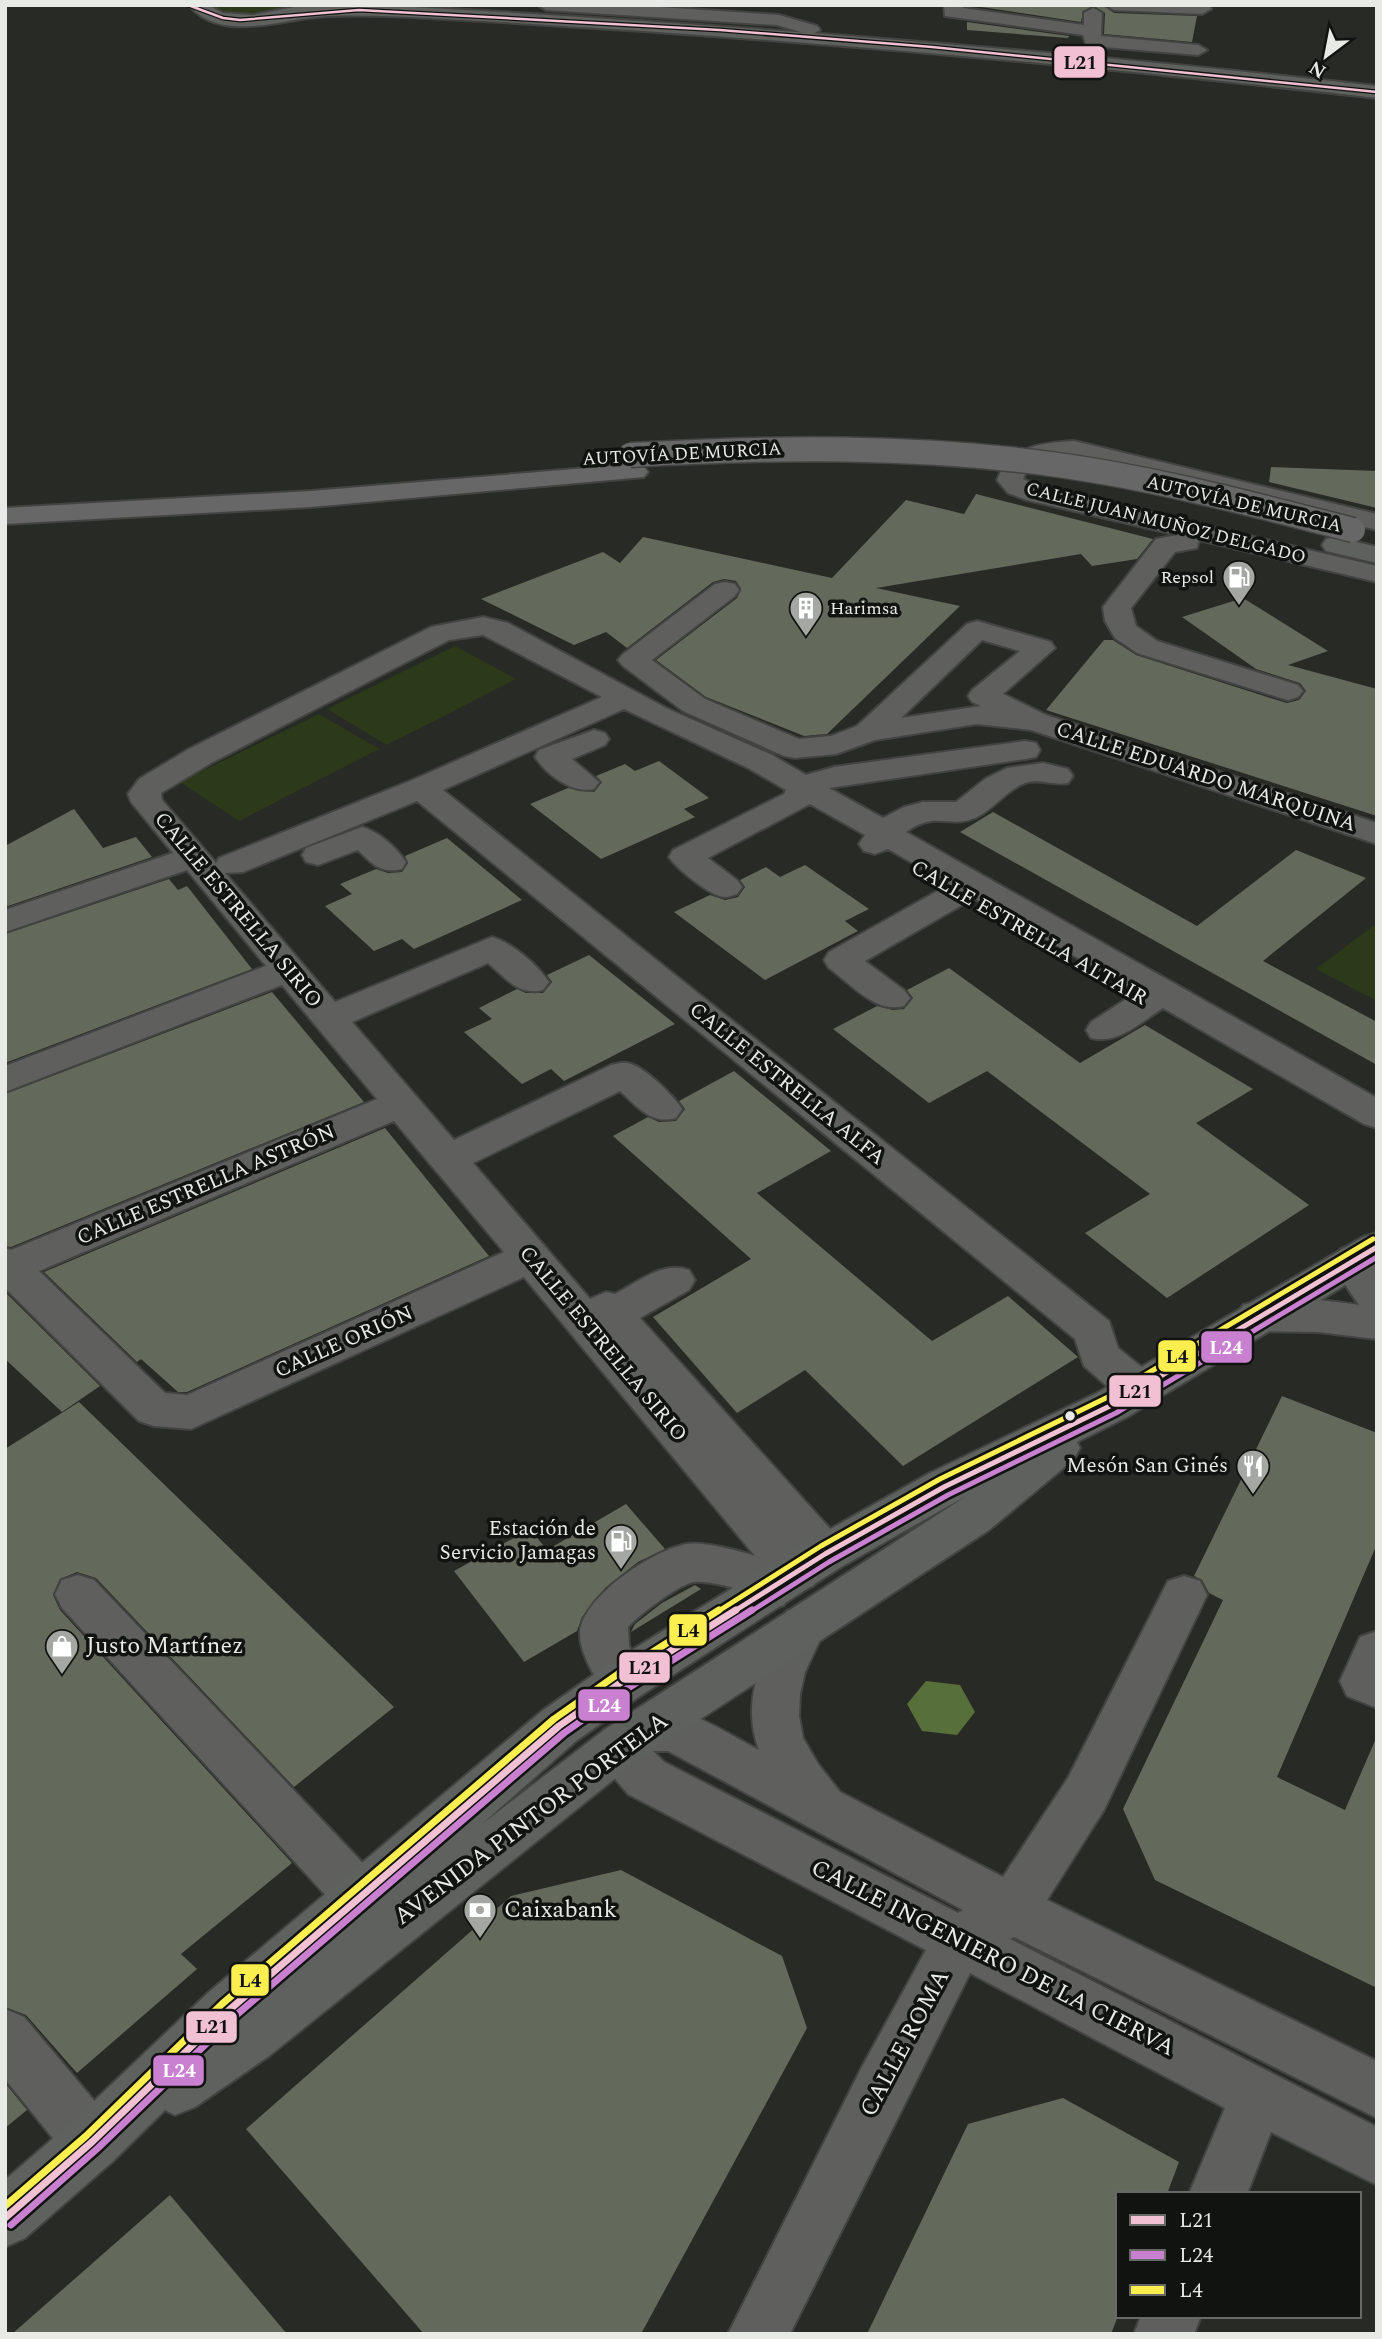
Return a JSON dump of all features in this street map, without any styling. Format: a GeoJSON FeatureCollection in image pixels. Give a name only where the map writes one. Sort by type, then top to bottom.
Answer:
{"type":"FeatureCollection","features":[{"type":"Feature","properties":{"kind":"highway","name":"AUTOVÍA DE MURCIA"},"geometry":{"type":"LineString","coordinates":[[5,498],[310,481],[671,453],[828,448],[953,454],[1072,467],[1179,487],[1361,533]]}},
{"type":"Feature","properties":{"kind":"highway","name":"AUTOVÍA DE MURCIA"},"geometry":{"type":"LineString","coordinates":[[5,516],[312,499],[662,471],[829,466],[951,471],[1052,482],[1166,503],[1361,533]]}},
{"type":"Feature","properties":{"kind":"main road"},"geometry":{"type":"LineString","coordinates":[[187,5],[235,19],[333,10],[384,10],[934,43],[1377,84]]}},
{"type":"Feature","properties":{"kind":"main road"},"geometry":{"type":"LineString","coordinates":[[288,16],[316,5]]}},
{"type":"Feature","properties":{"kind":"main road"},"geometry":{"type":"LineString","coordinates":[[415,5],[811,30],[1377,92]]}},
{"type":"Feature","properties":{"kind":"main road","name":"CALLE JUAN MUÑOZ DELGADO"},"geometry":{"type":"LineString","coordinates":[[1361,533],[1377,555]]}},
{"type":"Feature","properties":{"kind":"main road","name":"AVENIDA PINTOR PORTELA"},"geometry":{"type":"LineString","coordinates":[[92,2142],[250,2037],[628,1721],[796,1573],[944,1487],[1125,1397],[1366,1253]]}},
{"type":"Feature","properties":{"kind":"main road","name":"AVENIDA PINTOR PORTELA"},"geometry":{"type":"LineString","coordinates":[[5,2218],[92,2142],[228,2011],[370,1887],[600,1733],[628,1721],[804,1625],[973,1517],[1125,1397]]}},
{"type":"Feature","properties":{"kind":"street"},"geometry":{"type":"LineString","coordinates":[[547,5],[779,20],[811,30]]}},
{"type":"Feature","properties":{"kind":"street"},"geometry":{"type":"LineString","coordinates":[[957,5],[951,7],[951,12],[1092,36],[1198,50]]}},
{"type":"Feature","properties":{"kind":"street"},"geometry":{"type":"LineString","coordinates":[[1092,36],[1094,5]]}},
{"type":"Feature","properties":{"kind":"street"},"geometry":{"type":"LineString","coordinates":[[1114,5],[1202,9]]}},
{"type":"Feature","properties":{"kind":"street","name":"CALLE JUAN MUÑOZ DELGADO"},"geometry":{"type":"LineString","coordinates":[[1361,533],[1074,449],[1052,450],[1024,457],[1013,469],[1010,480],[1017,487],[1184,536],[1377,574]]}},
{"type":"Feature","properties":{"kind":"street"},"geometry":{"type":"LineString","coordinates":[[1288,691],[1147,647],[1129,638],[1118,622],[1117,607],[1166,545],[1184,536],[1211,556],[1377,598]]}},
{"type":"Feature","properties":{"kind":"street"},"geometry":{"type":"LineString","coordinates":[[725,590],[633,660],[694,705],[794,749],[836,746],[868,732],[976,715],[1030,736]]}},
{"type":"Feature","properties":{"kind":"street","name":"CALLE ESTRELLA ALTAIR"},"geometry":{"type":"LineString","coordinates":[[167,776],[200,756],[441,633],[484,626],[498,629],[801,793],[1155,996],[1377,1115]]}},
{"type":"Feature","properties":{"kind":"street"},"geometry":{"type":"LineString","coordinates":[[868,732],[977,630],[1041,648],[983,696],[1030,736]]}},
{"type":"Feature","properties":{"kind":"street"},"geometry":{"type":"LineString","coordinates":[[234,881],[421,788],[626,697]]}},
{"type":"Feature","properties":{"kind":"street"},"geometry":{"type":"LineString","coordinates":[[590,779],[564,751],[669,721]]}},
{"type":"Feature","properties":{"kind":"street"},"geometry":{"type":"LineString","coordinates":[[732,884],[699,850],[834,776],[936,763],[1030,736]]}},
{"type":"Feature","properties":{"kind":"street","name":"CALLE EDUARDO MARQUINA"},"geometry":{"type":"LineString","coordinates":[[1030,736],[1377,834]]}},
{"type":"Feature","properties":{"kind":"street"},"geometry":{"type":"LineString","coordinates":[[879,838],[920,812],[930,801],[939,783],[940,769],[936,763]]}},
{"type":"Feature","properties":{"kind":"street"},"geometry":{"type":"LineString","coordinates":[[920,812],[965,811],[1012,776],[1029,770],[1057,776]]}},
{"type":"Feature","properties":{"kind":"street","name":"CALLE ESTRELLA SIRIO"},"geometry":{"type":"LineString","coordinates":[[167,776],[150,786],[144,794],[147,803],[194,857],[234,881],[288,970],[341,1013],[402,1103],[460,1153],[530,1257],[601,1321],[756,1527],[796,1573]]}},
{"type":"Feature","properties":{"kind":"street","name":"CALLE ESTRELLA SIRIO"},"geometry":{"type":"LineString","coordinates":[[167,776],[167,792],[234,881],[341,1013],[601,1321],[796,1573]]}},
{"type":"Feature","properties":{"kind":"street","name":"CALLE ESTRELLA ALFA"},"geometry":{"type":"LineString","coordinates":[[421,788],[1094,1332],[1099,1355],[1125,1397]]}},
{"type":"Feature","properties":{"kind":"street"},"geometry":{"type":"LineString","coordinates":[[234,881],[362,836],[381,866]]}},
{"type":"Feature","properties":{"kind":"street"},"geometry":{"type":"LineString","coordinates":[[5,922],[194,857]]}},
{"type":"Feature","properties":{"kind":"street"},"geometry":{"type":"LineString","coordinates":[[901,993],[857,951],[968,889]]}},
{"type":"Feature","properties":{"kind":"street"},"geometry":{"type":"LineString","coordinates":[[341,1013],[492,948],[523,986]]}},
{"type":"Feature","properties":{"kind":"street"},"geometry":{"type":"LineString","coordinates":[[5,1080],[288,970]]}},
{"type":"Feature","properties":{"kind":"street"},"geometry":{"type":"LineString","coordinates":[[1104,1030],[1155,996]]}},
{"type":"Feature","properties":{"kind":"street","name":"CALLE ESTRELLA ALTAIR"},"geometry":{"type":"LineString","coordinates":[[1155,996],[1377,1134]]}},
{"type":"Feature","properties":{"kind":"street"},"geometry":{"type":"LineString","coordinates":[[460,1153],[625,1074],[654,1114]]}},
{"type":"Feature","properties":{"kind":"street","name":"CALLE ESTRELLA ASTRÓN"},"geometry":{"type":"LineString","coordinates":[[8,1265],[402,1103]]}},
{"type":"Feature","properties":{"kind":"street"},"geometry":{"type":"LineString","coordinates":[[1366,1253],[1364,1283],[1377,1300]]}},
{"type":"Feature","properties":{"kind":"street","name":"CALLE ORIÓN"},"geometry":{"type":"LineString","coordinates":[[8,1265],[155,1409],[191,1412],[530,1257]]}},
{"type":"Feature","properties":{"kind":"street"},"geometry":{"type":"LineString","coordinates":[[601,1321],[675,1280]]}},
{"type":"Feature","properties":{"kind":"street"},"geometry":{"type":"LineString","coordinates":[[1258,1316],[1307,1315],[1377,1324]]}},
{"type":"Feature","properties":{"kind":"street"},"geometry":{"type":"LineString","coordinates":[[688,1562],[756,1527]]}},
{"type":"Feature","properties":{"kind":"street"},"geometry":{"type":"LineString","coordinates":[[688,1562],[747,1572],[796,1573]]}},
{"type":"Feature","properties":{"kind":"street","name":"CALLE INGENIERO DE LA CIERVA"},"geometry":{"type":"LineString","coordinates":[[688,1562],[621,1602],[605,1624],[606,1643],[646,1778],[1377,2157]]}},
{"type":"Feature","properties":{"kind":"street"},"geometry":{"type":"LineString","coordinates":[[78,1594],[370,1887]]}},
{"type":"Feature","properties":{"kind":"street"},"geometry":{"type":"LineString","coordinates":[[959,1941],[1012,1909],[1086,1794],[1184,1595]]}},
{"type":"Feature","properties":{"kind":"street"},"geometry":{"type":"LineString","coordinates":[[804,1625],[787,1653],[780,1674],[775,1696],[775,1721],[780,1745],[805,1784],[828,1810]]}},
{"type":"Feature","properties":{"kind":"street"},"geometry":{"type":"LineString","coordinates":[[1377,1651],[1364,1681],[1377,1687]]}},
{"type":"Feature","properties":{"kind":"street"},"geometry":{"type":"LineString","coordinates":[[628,1721],[674,1730],[1012,1909],[1377,2090]]}},
{"type":"Feature","properties":{"kind":"street","name":"CALLE ROMA"},"geometry":{"type":"LineString","coordinates":[[758,2334],[959,1941]]}},
{"type":"Feature","properties":{"kind":"street"},"geometry":{"type":"LineString","coordinates":[[5,2036],[92,2142]]}},
{"type":"Feature","properties":{"kind":"street"},"geometry":{"type":"LineString","coordinates":[[1219,2192],[1258,2096]]}},
{"type":"Feature","properties":{"kind":"shaded area"},"geometry":{"type":"Polygon","coordinates":[[[197,5],[316,5],[235,19],[197,5]]]}},
{"type":"Feature","properties":{"kind":"shaded area"},"geometry":{"type":"Polygon","coordinates":[[[455,646],[516,679],[387,745],[327,709],[455,646]]]}},
{"type":"Feature","properties":{"kind":"shaded area"},"geometry":{"type":"Polygon","coordinates":[[[319,714],[379,749],[239,821],[180,782],[319,714]]]}},
{"type":"Feature","properties":{"kind":"shaded area"},"geometry":{"type":"Polygon","coordinates":[[[1377,923],[1377,1001],[1316,969],[1377,923]]]}},
{"type":"Feature","properties":{"kind":"shaded area"},"geometry":{"type":"Polygon","coordinates":[[[926,1681],[960,1685],[975,1712],[957,1735],[922,1731],[907,1704],[926,1681]]]}},
{"type":"Feature","properties":{"kind":"building"},"geometry":{"type":"Polygon","coordinates":[[[968,5],[1103,5],[1114,13],[1197,16],[1192,42],[1104,34],[1105,13],[1094,6],[1083,11],[1081,22],[968,5]]]}},
{"type":"Feature","properties":{"kind":"building"},"geometry":{"type":"Polygon","coordinates":[[[967,22],[1069,36],[967,30],[967,22]]]}},
{"type":"Feature","properties":{"kind":"building"},"geometry":{"type":"Polygon","coordinates":[[[1271,467],[1377,471],[1377,508],[1269,482],[1271,467]]]}},
{"type":"Feature","properties":{"kind":"building"},"geometry":{"type":"Polygon","coordinates":[[[976,494],[1153,539],[1137,559],[1092,566],[1081,554],[876,588],[960,606],[827,734],[804,736],[706,697],[656,660],[737,598],[741,589],[736,581],[724,579],[713,582],[627,648],[606,632],[574,645],[481,599],[603,552],[620,563],[643,537],[832,578],[906,500],[964,514],[976,494]]]}},
{"type":"Feature","properties":{"kind":"building"},"geometry":{"type":"Polygon","coordinates":[[[1243,598],[1328,651],[1288,665],[1377,689],[1377,816],[1046,710],[1104,640],[1113,640],[1136,655],[1277,700],[1287,703],[1299,700],[1306,691],[1300,683],[1256,669],[1182,617],[1243,598]]]}},
{"type":"Feature","properties":{"kind":"building"},"geometry":{"type":"Polygon","coordinates":[[[659,761],[709,798],[684,809],[695,817],[601,859],[530,804],[568,788],[594,792],[602,782],[596,776],[625,764],[635,771],[659,761]]]}},
{"type":"Feature","properties":{"kind":"building"},"geometry":{"type":"Polygon","coordinates":[[[74,809],[103,848],[136,837],[152,857],[5,907],[5,846],[74,809]]]}},
{"type":"Feature","properties":{"kind":"building"},"geometry":{"type":"Polygon","coordinates":[[[993,812],[1197,926],[1296,850],[1366,878],[1263,961],[1377,1022],[1377,1065],[960,832],[993,812]]]}},
{"type":"Feature","properties":{"kind":"building"},"geometry":{"type":"Polygon","coordinates":[[[447,838],[522,900],[414,949],[402,939],[374,951],[325,906],[352,894],[340,884],[376,869],[388,873],[402,872],[408,863],[405,856],[447,838]]]}},
{"type":"Feature","properties":{"kind":"building"},"geometry":{"type":"Polygon","coordinates":[[[805,865],[869,909],[845,921],[858,931],[765,980],[674,912],[710,895],[725,900],[738,897],[745,887],[740,880],[766,867],[780,877],[805,865]]]}},
{"type":"Feature","properties":{"kind":"building"},"geometry":{"type":"Polygon","coordinates":[[[169,879],[178,890],[187,886],[252,969],[5,1063],[5,934],[169,879]]]}},
{"type":"Feature","properties":{"kind":"building"},"geometry":{"type":"Polygon","coordinates":[[[589,955],[675,1024],[564,1081],[551,1069],[522,1084],[464,1032],[492,1019],[479,1008],[517,989],[526,993],[543,993],[552,982],[547,975],[589,955]]]}},
{"type":"Feature","properties":{"kind":"building"},"geometry":{"type":"Polygon","coordinates":[[[949,968],[1080,1063],[1145,1025],[1253,1089],[1196,1123],[1309,1205],[1167,1298],[1085,1233],[1150,1194],[987,1071],[929,1103],[833,1029],[877,1006],[893,1010],[904,1009],[913,998],[907,990],[949,968]]]}},
{"type":"Feature","properties":{"kind":"building"},"geometry":{"type":"Polygon","coordinates":[[[272,992],[364,1102],[11,1247],[5,1246],[5,1094],[272,992]]]}},
{"type":"Feature","properties":{"kind":"building"},"geometry":{"type":"Polygon","coordinates":[[[734,1071],[831,1151],[757,1193],[932,1341],[1008,1296],[1078,1357],[903,1466],[805,1370],[737,1413],[653,1317],[751,1259],[613,1136],[648,1117],[659,1122],[676,1121],[685,1109],[679,1101],[734,1071]]]}},
{"type":"Feature","properties":{"kind":"building"},"geometry":{"type":"Polygon","coordinates":[[[385,1128],[489,1256],[187,1392],[178,1392],[141,1359],[137,1362],[44,1272],[385,1128]]]}},
{"type":"Feature","properties":{"kind":"building"},"geometry":{"type":"Polygon","coordinates":[[[5,1292],[100,1386],[62,1412],[5,1359],[5,1292]]]}},
{"type":"Feature","properties":{"kind":"building"},"geometry":{"type":"Polygon","coordinates":[[[1282,1396],[1377,1433],[1377,1544],[1277,1777],[1345,1810],[1377,1736],[1377,1988],[1155,1880],[1123,1809],[1223,1600],[1209,1593],[1202,1580],[1194,1576],[1282,1396]]]}},
{"type":"Feature","properties":{"kind":"building"},"geometry":{"type":"Polygon","coordinates":[[[79,1402],[394,1707],[294,1787],[96,1578],[77,1572],[60,1579],[53,1595],[60,1610],[292,1863],[181,1954],[197,1969],[77,2073],[26,2015],[5,2007],[5,1449],[79,1402]]]}},
{"type":"Feature","properties":{"kind":"building"},"geometry":{"type":"Polygon","coordinates":[[[626,1504],[665,1549],[638,1562],[605,1588],[582,1617],[577,1631],[524,1662],[454,1571],[530,1529],[547,1550],[626,1504]]]}},
{"type":"Feature","properties":{"kind":"building"},"geometry":{"type":"Polygon","coordinates":[[[695,1585],[701,1589],[631,1632],[635,1624],[662,1603],[695,1585]]]}},
{"type":"Feature","properties":{"kind":"building"},"geometry":{"type":"Polygon","coordinates":[[[621,1870],[782,1956],[807,2028],[641,2334],[424,2334],[246,2129],[511,1896],[621,1870]]]}},
{"type":"Feature","properties":{"kind":"building"},"geometry":{"type":"Polygon","coordinates":[[[5,2083],[27,2110],[5,2128],[5,2083]]]}},
{"type":"Feature","properties":{"kind":"building"},"geometry":{"type":"Polygon","coordinates":[[[1063,2098],[1179,2162],[1168,2192],[1116,2192],[1117,2318],[1111,2334],[867,2334],[968,2124],[1063,2098]]]}},
{"type":"Feature","properties":{"kind":"building"},"geometry":{"type":"Polygon","coordinates":[[[170,2195],[287,2334],[12,2334],[170,2195]]]}},
{"type":"Feature","properties":{"kind":"transit line","name":"L21"},"geometry":{"type":"LineString","coordinates":[[188,5],[223,18],[240,20],[359,10],[720,30],[932,47],[1377,92]]}},
{"type":"Feature","properties":{"kind":"transit line","name":"L4"},"geometry":{"type":"LineString","coordinates":[[5,2206],[86,2136],[222,2004],[554,1719],[618,1674],[821,1546],[940,1479],[1108,1397],[1373,1239]]}},
{"type":"Feature","properties":{"kind":"transit line","name":"L21"},"geometry":{"type":"LineString","coordinates":[[5,2218],[92,2142],[228,2011],[559,1726],[623,1681],[825,1554],[944,1487],[1112,1405],[1377,1247]]}},
{"type":"Feature","properties":{"kind":"transit line","name":"L24"},"geometry":{"type":"LineString","coordinates":[[11,2225],[98,2148],[234,2017],[564,1733],[628,1688],[829,1562],[948,1495],[1116,1413],[1377,1257]]}},
{"type":"Feature","properties":{"kind":"place","name":"Repsol"},"geometry":{"type":"Point","coordinates":[1239,607]}},
{"type":"Feature","properties":{"kind":"place","name":"Harimsa"},"geometry":{"type":"Point","coordinates":[806,638]}},
{"type":"Feature","properties":{"kind":"place","name":"Mesón San Ginés"},"geometry":{"type":"Point","coordinates":[1253,1496]}},
{"type":"Feature","properties":{"kind":"place","name":"Estación de Servicio Jamagas"},"geometry":{"type":"Point","coordinates":[621,1571]}},
{"type":"Feature","properties":{"kind":"place","name":"Justo Martínez"},"geometry":{"type":"Point","coordinates":[62,1676]}},
{"type":"Feature","properties":{"kind":"place","name":"Caixabank"},"geometry":{"type":"Point","coordinates":[480,1940]}}]}
